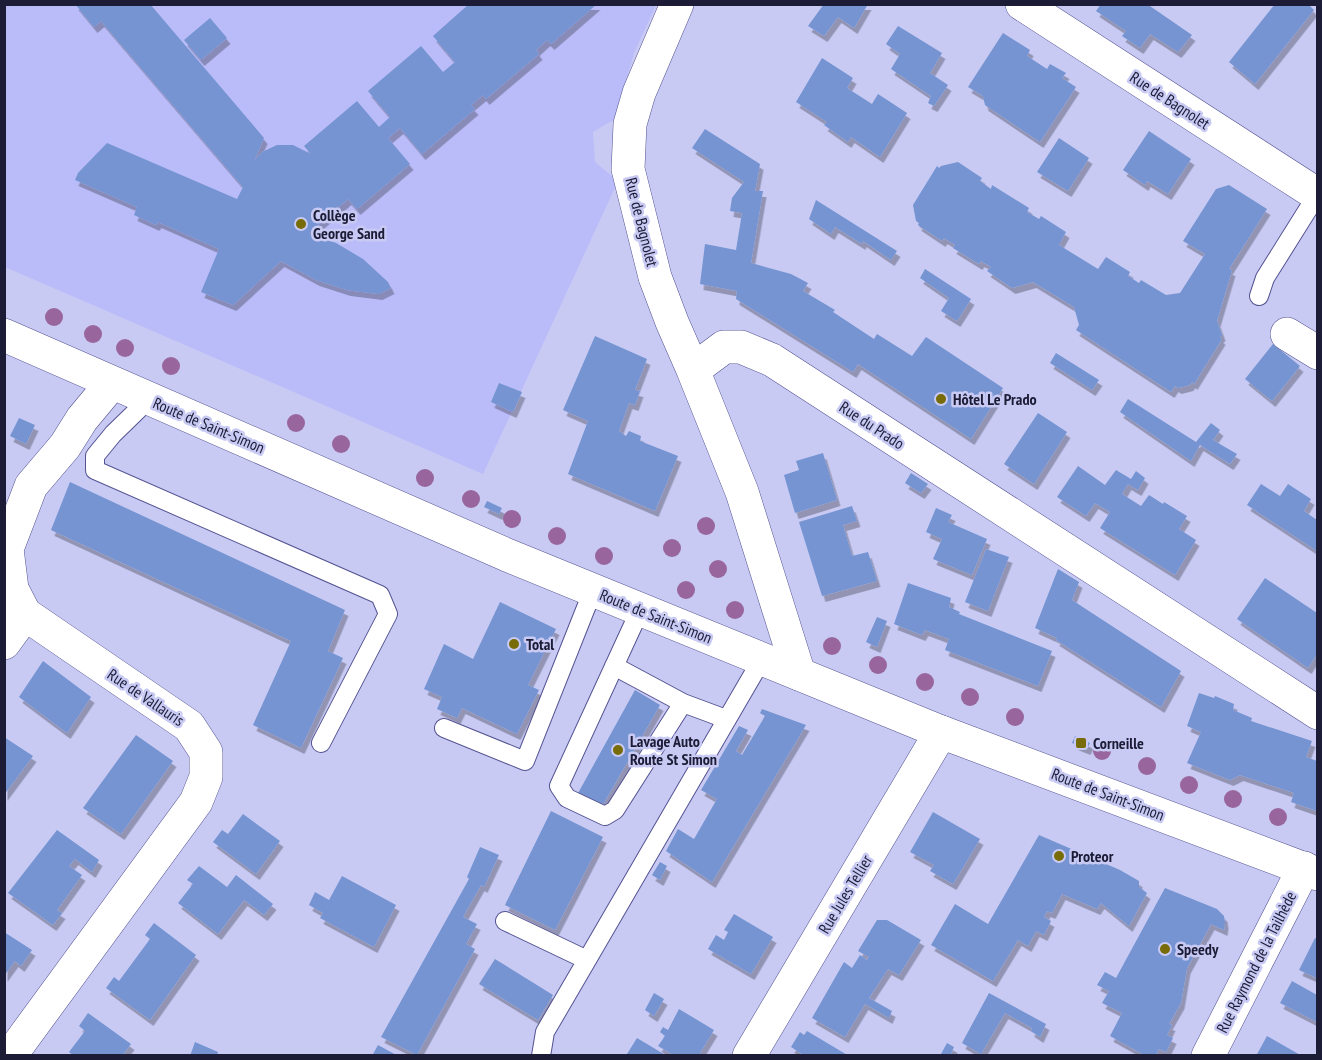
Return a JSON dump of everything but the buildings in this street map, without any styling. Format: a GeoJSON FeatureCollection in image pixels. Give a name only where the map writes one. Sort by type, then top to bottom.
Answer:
{"type":"FeatureCollection","features":[{"type":"Feature","properties":{"kind":"street","name":"Rue de Bagnolet"},"geometry":{"type":"LineString","coordinates":[[677,4],[639,93],[630,124],[628,169],[655,277],[693,370]]}},
{"type":"Feature","properties":{"kind":"street","name":"Rue de Bagnolet"},"geometry":{"type":"LineString","coordinates":[[1022,4],[1317,195]]}},
{"type":"Feature","properties":{"kind":"street"},"geometry":{"type":"LineString","coordinates":[[1287,334],[1317,353]]}},
{"type":"Feature","properties":{"kind":"street","name":"Route de Saint-Simon"},"geometry":{"type":"LineString","coordinates":[[4,335],[507,555],[640,610],[941,732],[1311,871]]}},
{"type":"Feature","properties":{"kind":"street","name":"Rue du Prado"},"geometry":{"type":"LineString","coordinates":[[693,370],[724,347],[741,347],[772,360],[1317,713]]}},
{"type":"Feature","properties":{"kind":"street"},"geometry":{"type":"LineString","coordinates":[[693,370],[742,492],[799,674]]}},
{"type":"Feature","properties":{"kind":"street","name":"Rue de Vallauris"},"geometry":{"type":"LineString","coordinates":[[10,1056],[196,802],[206,777],[206,752],[189,726],[26,614],[12,589],[7,549],[31,486],[65,446],[82,419],[112,383]]}},
{"type":"Feature","properties":{"kind":"street"},"geometry":{"type":"LineString","coordinates":[[4,643],[26,614]]}},
{"type":"Feature","properties":{"kind":"street","name":"Rue Jules Tellier"},"geometry":{"type":"LineString","coordinates":[[748,1056],[941,732]]}},
{"type":"Feature","properties":{"kind":"street","name":"Rue Raymond de la Tailhède"},"geometry":{"type":"LineString","coordinates":[[1208,1056],[1311,871]]}},
{"type":"Feature","properties":{"kind":"lane"},"geometry":{"type":"LineString","coordinates":[[1258,296],[1265,278],[1317,195]]}},
{"type":"Feature","properties":{"kind":"lane"},"geometry":{"type":"LineString","coordinates":[[149,399],[113,434],[95,456],[95,470],[380,595],[388,614],[321,743]]}},
{"type":"Feature","properties":{"kind":"lane"},"geometry":{"type":"LineString","coordinates":[[444,728],[525,761],[593,590]]}},
{"type":"Feature","properties":{"kind":"lane"},"geometry":{"type":"LineString","coordinates":[[640,610],[559,786],[567,798],[605,816],[615,810],[683,703]]}},
{"type":"Feature","properties":{"kind":"lane"},"geometry":{"type":"LineString","coordinates":[[541,1056],[544,1032],[762,658]]}},
{"type":"Feature","properties":{"kind":"lane"},"geometry":{"type":"LineString","coordinates":[[614,666],[683,703],[726,719]]}},
{"type":"Feature","properties":{"kind":"lane"},"geometry":{"type":"LineString","coordinates":[[505,921],[587,960]]}},
{"type":"Feature","properties":{"kind":"shaded area","name":"Collège George Sand"},"geometry":{"type":"Polygon","coordinates":[[[5,5],[656,5],[634,53],[615,119],[593,132],[595,162],[618,181],[483,474],[5,267],[5,5]]]}},
{"type":"Feature","properties":{"kind":"place","name":"Collège George Sand"},"geometry":{"type":"Point","coordinates":[301,224]}},
{"type":"Feature","properties":{"kind":"place","name":"Hôtel Le Prado"},"geometry":{"type":"Point","coordinates":[941,399]}},
{"type":"Feature","properties":{"kind":"place","name":"Total"},"geometry":{"type":"Point","coordinates":[514,644]}},
{"type":"Feature","properties":{"kind":"place","name":"Corneille"},"geometry":{"type":"Point","coordinates":[1081,743]}},
{"type":"Feature","properties":{"kind":"place","name":"Lavage Auto Route St Simon"},"geometry":{"type":"Point","coordinates":[618,750]}},
{"type":"Feature","properties":{"kind":"place","name":"Proteor"},"geometry":{"type":"Point","coordinates":[1059,856]}},
{"type":"Feature","properties":{"kind":"place","name":"Speedy"},"geometry":{"type":"Point","coordinates":[1165,949]}}]}
